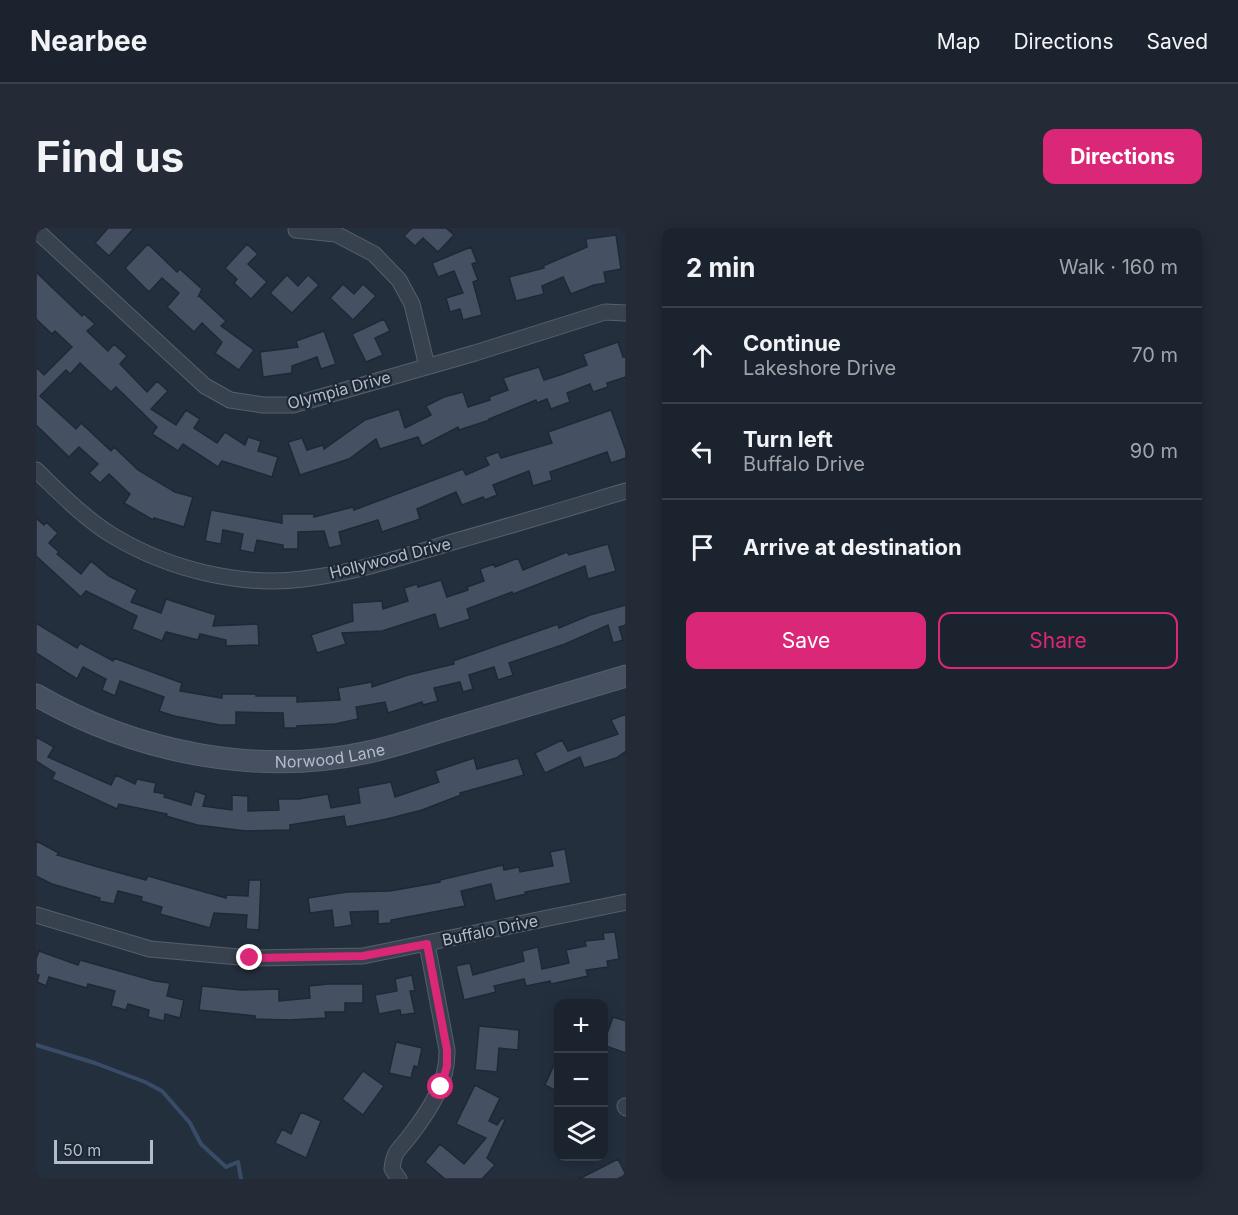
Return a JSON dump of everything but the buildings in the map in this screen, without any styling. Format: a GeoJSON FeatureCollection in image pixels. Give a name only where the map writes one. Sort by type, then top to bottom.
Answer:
{"type":"FeatureCollection","features":[{"type":"Feature","properties":{"kind":"street","name":"Olympia Drive"},"geometry":{"type":"LineString","coordinates":[[36,230],[205,386],[230,400],[263,405],[293,405],[605,312],[626,313]]}},
{"type":"Feature","properties":{"kind":"street"},"geometry":{"type":"LineString","coordinates":[[296,230],[336,234],[374,254],[399,280],[412,304],[427,366]]}},
{"type":"Feature","properties":{"kind":"street","name":"Hollywood Drive"},"geometry":{"type":"LineString","coordinates":[[36,470],[79,510],[114,537],[142,551],[176,565],[221,576],[265,581],[302,579],[370,567],[626,491]]}},
{"type":"Feature","properties":{"kind":"street","name":"Norwood Lane"},"geometry":{"type":"LineString","coordinates":[[36,695],[62,710],[170,750],[234,760],[303,761],[369,752],[626,676]]}},
{"type":"Feature","properties":{"kind":"street","name":"Buffalo Drive"},"geometry":{"type":"LineString","coordinates":[[36,915],[150,949],[250,958],[363,956],[626,902]]}},
{"type":"Feature","properties":{"kind":"street"},"geometry":{"type":"LineString","coordinates":[[399,1179],[392,1169],[394,1153],[409,1137],[441,1087],[447,1066],[447,1050],[427,944]]}},
{"type":"Feature","properties":{"kind":"waterway"},"geometry":{"type":"LineString","coordinates":[[36,1045],[95,1063],[162,1091],[190,1123],[201,1144],[226,1167],[238,1162],[241,1179]]}},
{"type":"Feature","properties":{"kind":"route"},"geometry":{"type":"LineString","coordinates":[[250,958],[363,956],[427,944],[447,1050],[447,1066],[441,1087]]}}]}
